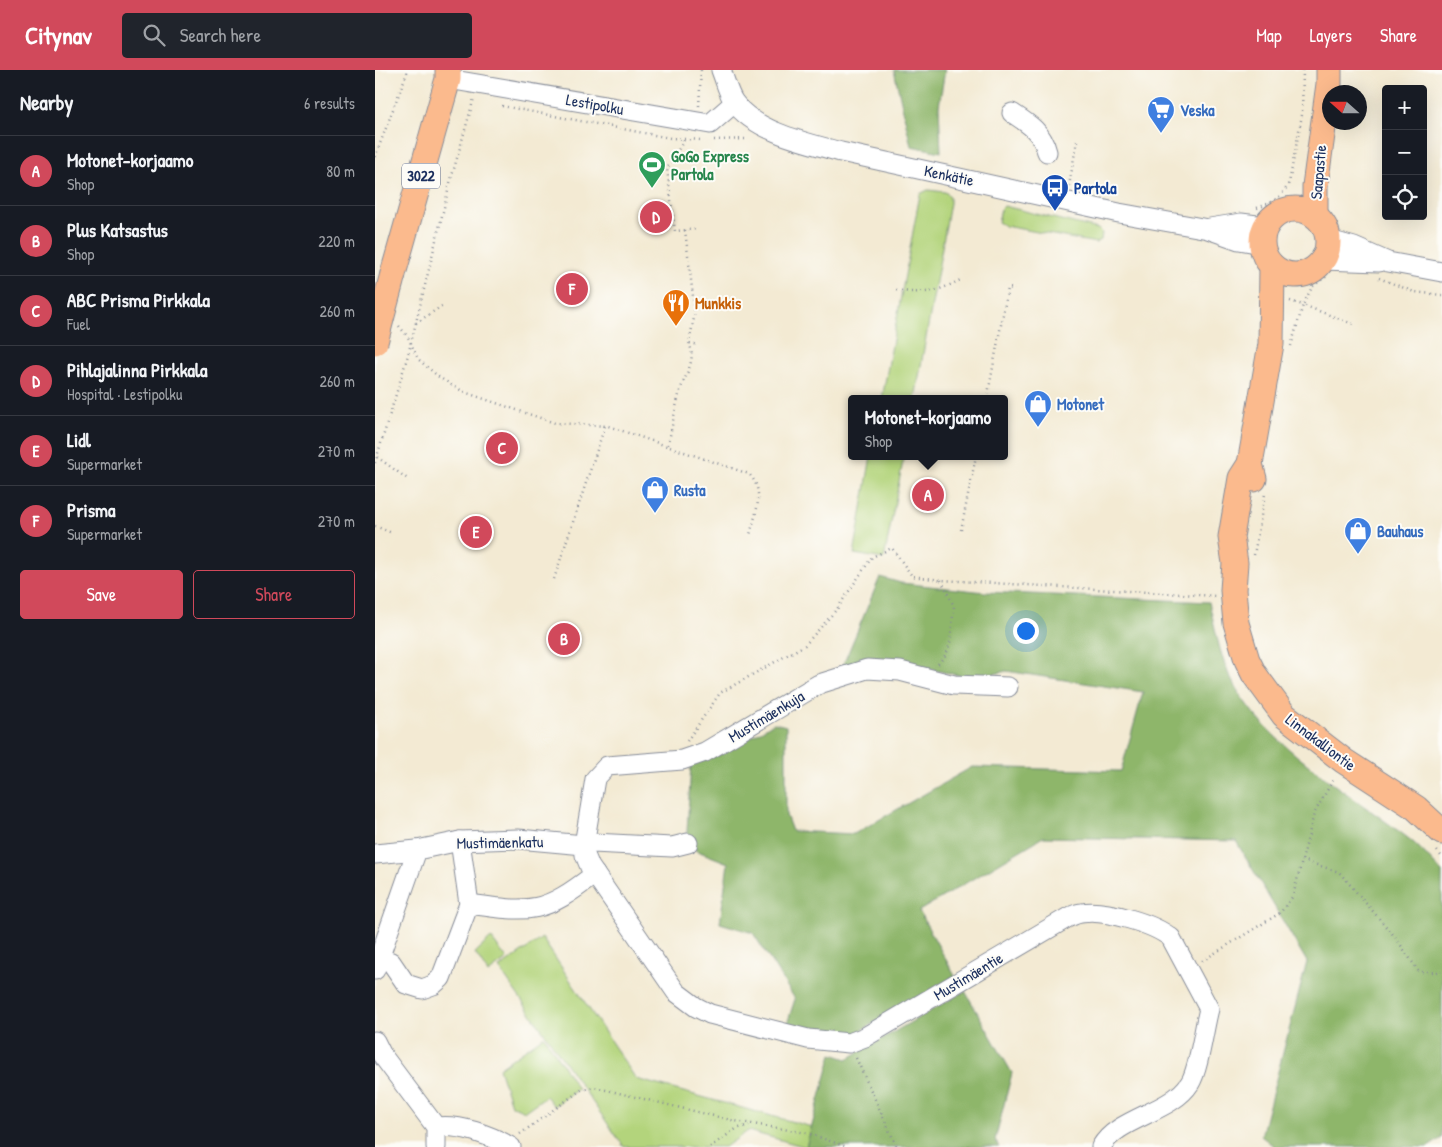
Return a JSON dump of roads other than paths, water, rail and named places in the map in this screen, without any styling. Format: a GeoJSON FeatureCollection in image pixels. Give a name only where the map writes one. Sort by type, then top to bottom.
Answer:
{"type":"FeatureCollection","features":[{"type":"Feature","properties":{"kind":"main road","name":"Saapastie"},"geometry":{"type":"LineString","coordinates":[[1304,212],[1300,184],[1316,104],[1316,70]]}},
{"type":"Feature","properties":{"kind":"main road","name":"Saapastie"},"geometry":{"type":"LineString","coordinates":[[1304,212],[1315,186],[1329,84],[1329,70]]}},
{"type":"Feature","properties":{"kind":"main road","name":"3022"},"geometry":{"type":"LineString","coordinates":[[375,342],[451,73]]}},
{"type":"Feature","properties":{"kind":"main road"},"geometry":{"type":"LineString","coordinates":[[1266,246],[1289,275],[1297,275],[1317,267],[1327,258],[1327,231],[1304,212],[1274,216],[1266,246],[1281,346]]}},
{"type":"Feature","properties":{"kind":"main road"},"geometry":{"type":"LineString","coordinates":[[1281,346],[1296,303],[1297,275]]}},
{"type":"Feature","properties":{"kind":"main road","name":"Linnakalliontie"},"geometry":{"type":"LineString","coordinates":[[1281,346],[1250,464],[1255,481],[1245,538],[1243,564],[1233,590],[1240,638],[1254,674],[1272,702],[1284,715],[1306,734],[1416,808],[1442,832]]}},
{"type":"Feature","properties":{"kind":"street","name":"Kenkätie"},"geometry":{"type":"LineString","coordinates":[[721,70],[734,103],[759,124],[795,139],[841,152],[1119,213],[1208,229],[1239,240],[1266,246]]}},
{"type":"Feature","properties":{"kind":"street","name":"Lestipolku"},"geometry":{"type":"LineString","coordinates":[[451,73],[478,95],[710,124],[734,103]]}},
{"type":"Feature","properties":{"kind":"street"},"geometry":{"type":"LineString","coordinates":[[1012,113],[1033,127],[1043,139],[1047,152]]}},
{"type":"Feature","properties":{"kind":"street","name":"Kenkätie"},"geometry":{"type":"LineString","coordinates":[[1208,229],[1241,224],[1266,246]]}},
{"type":"Feature","properties":{"kind":"street"},"geometry":{"type":"LineString","coordinates":[[1327,258],[1388,262],[1442,272]]}},
{"type":"Feature","properties":{"kind":"street","name":"Mustimäenkuja"},"geometry":{"type":"LineString","coordinates":[[584,845],[595,779],[607,766],[682,760],[705,752],[819,684],[867,669],[880,669],[953,686],[1008,688]]}},
{"type":"Feature","properties":{"kind":"street","name":"Mustimäenkatu"},"geometry":{"type":"LineString","coordinates":[[375,854],[417,850],[460,841],[518,839],[584,845],[593,843],[672,847],[687,843]]}},
{"type":"Feature","properties":{"kind":"street"},"geometry":{"type":"LineString","coordinates":[[417,850],[377,963],[391,962],[406,984],[422,988],[433,985],[441,978],[469,904],[460,841]]}},
{"type":"Feature","properties":{"kind":"street"},"geometry":{"type":"LineString","coordinates":[[469,904],[528,910],[551,904],[595,874],[585,855],[584,845]]}},
{"type":"Feature","properties":{"kind":"street","name":"Mustimäentie"},"geometry":{"type":"LineString","coordinates":[[595,874],[675,992],[696,1007],[710,1014],[785,1034],[849,1043],[865,1037],[1067,918],[1082,913],[1118,917],[1163,930],[1171,938],[1209,1009],[1191,1081],[1181,1094],[1110,1136],[1101,1147]]}},
{"type":"Feature","properties":{"kind":"street"},"geometry":{"type":"LineString","coordinates":[[375,1040],[382,1055],[436,1127],[436,1147]]}},
{"type":"Feature","properties":{"kind":"street"},"geometry":{"type":"LineString","coordinates":[[436,1127],[462,1129],[510,1146]]}},
{"type":"Feature","properties":{"kind":"place","name":"Veska"},"geometry":{"type":"Point","coordinates":[1161,134]}},
{"type":"Feature","properties":{"kind":"place","name":"GoGo Express Partola"},"geometry":{"type":"Point","coordinates":[652,189]}},
{"type":"Feature","properties":{"kind":"place","name":"Partola"},"geometry":{"type":"Point","coordinates":[1055,212]}},
{"type":"Feature","properties":{"kind":"place","name":"Pihlajalinna Pirkkala"},"geometry":{"type":"Point","coordinates":[656,217]}},
{"type":"Feature","properties":{"kind":"place","name":"Prisma"},"geometry":{"type":"Point","coordinates":[572,289]}},
{"type":"Feature","properties":{"kind":"place","name":"Munkkis"},"geometry":{"type":"Point","coordinates":[676,327]}},
{"type":"Feature","properties":{"kind":"place","name":"Motonet"},"geometry":{"type":"Point","coordinates":[1038,428]}},
{"type":"Feature","properties":{"kind":"place","name":"ABC Prisma Pirkkala"},"geometry":{"type":"Point","coordinates":[502,448]}},
{"type":"Feature","properties":{"kind":"place","name":"Motonet-korjaamo"},"geometry":{"type":"Point","coordinates":[928,495]}},
{"type":"Feature","properties":{"kind":"place","name":"Rusta"},"geometry":{"type":"Point","coordinates":[655,514]}},
{"type":"Feature","properties":{"kind":"place","name":"Lidl"},"geometry":{"type":"Point","coordinates":[476,532]}},
{"type":"Feature","properties":{"kind":"place","name":"Bauhaus"},"geometry":{"type":"Point","coordinates":[1358,555]}},
{"type":"Feature","properties":{"kind":"place","name":"Plus Katsastus"},"geometry":{"type":"Point","coordinates":[564,639]}}]}
